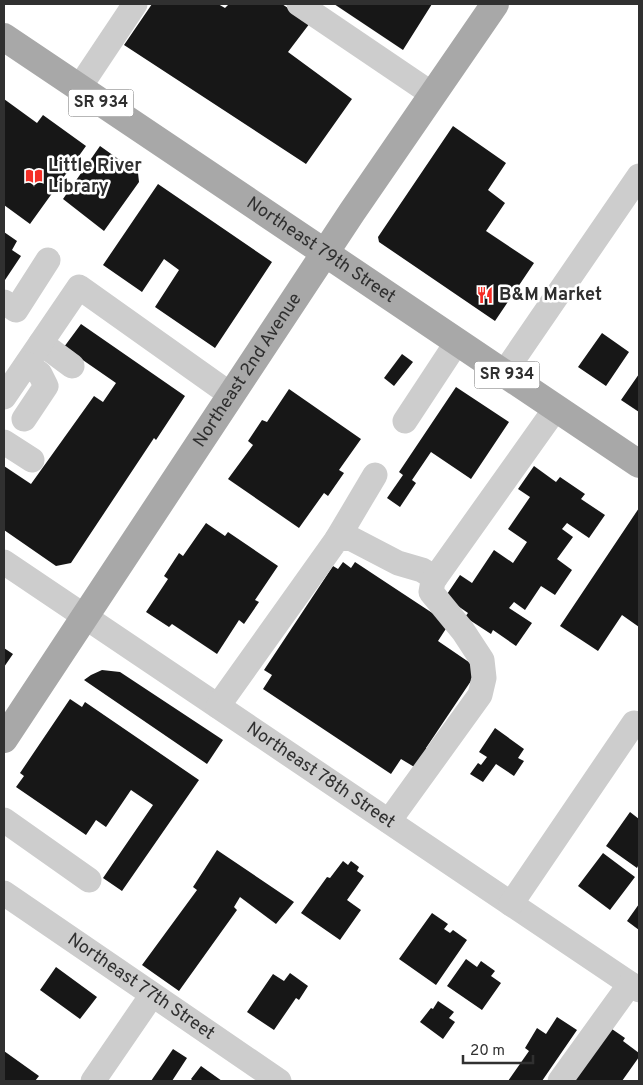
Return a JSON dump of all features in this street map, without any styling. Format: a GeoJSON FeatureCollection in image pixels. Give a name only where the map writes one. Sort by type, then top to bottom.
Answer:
{"type":"FeatureCollection","features":[{"type":"Feature","properties":{"kind":"main road","name":"Northeast 2nd Avenue"},"geometry":{"type":"LineString","coordinates":[[4,739],[325,254],[495,4]]}},
{"type":"Feature","properties":{"kind":"main road","name":"Northeast 79th Street"},"geometry":{"type":"LineString","coordinates":[[4,36],[639,464]]}},
{"type":"Feature","properties":{"kind":"street"},"geometry":{"type":"LineString","coordinates":[[79,88],[135,4]]}},
{"type":"Feature","properties":{"kind":"street"},"geometry":{"type":"LineString","coordinates":[[298,4],[432,94]]}},
{"type":"Feature","properties":{"kind":"street"},"geometry":{"type":"LineString","coordinates":[[504,373],[639,176]]}},
{"type":"Feature","properties":{"kind":"street"},"geometry":{"type":"LineString","coordinates":[[4,302],[16,310],[48,260]]}},
{"type":"Feature","properties":{"kind":"street"},"geometry":{"type":"LineString","coordinates":[[4,397],[79,287],[231,395]]}},
{"type":"Feature","properties":{"kind":"street"},"geometry":{"type":"LineString","coordinates":[[405,421],[457,342]]}},
{"type":"Feature","properties":{"kind":"street"},"geometry":{"type":"LineString","coordinates":[[41,343],[72,366]]}},
{"type":"Feature","properties":{"kind":"street"},"geometry":{"type":"LineString","coordinates":[[24,419],[46,386],[40,374],[27,364]]}},
{"type":"Feature","properties":{"kind":"street"},"geometry":{"type":"LineString","coordinates":[[389,821],[480,695],[484,678],[482,660],[463,630],[431,592],[435,578],[556,408]]}},
{"type":"Feature","properties":{"kind":"street"},"geometry":{"type":"LineString","coordinates":[[4,442],[32,460]]}},
{"type":"Feature","properties":{"kind":"street"},"geometry":{"type":"LineString","coordinates":[[218,706],[337,539],[374,475]]}},
{"type":"Feature","properties":{"kind":"street"},"geometry":{"type":"LineString","coordinates":[[337,539],[350,538],[398,563],[422,570],[435,578]]}},
{"type":"Feature","properties":{"kind":"street","name":"Northeast 78th Street"},"geometry":{"type":"LineString","coordinates":[[4,562],[635,987]]}},
{"type":"Feature","properties":{"kind":"street"},"geometry":{"type":"LineString","coordinates":[[511,904],[634,723]]}},
{"type":"Feature","properties":{"kind":"street"},"geometry":{"type":"LineString","coordinates":[[4,820],[89,880]]}},
{"type":"Feature","properties":{"kind":"street","name":"Northeast 77th Street"},"geometry":{"type":"LineString","coordinates":[[4,893],[279,1081]]}},
{"type":"Feature","properties":{"kind":"street"},"geometry":{"type":"LineString","coordinates":[[560,1081],[635,987]]}},
{"type":"Feature","properties":{"kind":"street"},"geometry":{"type":"LineString","coordinates":[[93,1081],[152,995]]}},
{"type":"Feature","properties":{"kind":"building"},"geometry":{"type":"Polygon","coordinates":[[[152,4],[218,4],[225,8],[229,4],[282,4],[310,23],[288,52],[352,99],[306,164],[124,45],[152,4]]]}},
{"type":"Feature","properties":{"kind":"building"},"geometry":{"type":"Polygon","coordinates":[[[334,4],[432,4],[403,50],[334,4]]]}},
{"type":"Feature","properties":{"kind":"building","name":"Little River Library"},"geometry":{"type":"Polygon","coordinates":[[[4,99],[37,123],[43,115],[86,146],[30,224],[4,205],[4,99]]]}},
{"type":"Feature","properties":{"kind":"building"},"geometry":{"type":"Polygon","coordinates":[[[453,126],[506,163],[488,190],[505,203],[486,231],[534,263],[495,321],[379,242],[378,237],[453,126]]]}},
{"type":"Feature","properties":{"kind":"building"},"geometry":{"type":"Polygon","coordinates":[[[100,146],[138,173],[139,182],[104,231],[63,199],[100,146]]]}},
{"type":"Feature","properties":{"kind":"building"},"geometry":{"type":"Polygon","coordinates":[[[158,184],[272,262],[215,348],[155,307],[179,270],[164,259],[142,292],[103,265],[158,184]]]}},
{"type":"Feature","properties":{"kind":"building"},"geometry":{"type":"Polygon","coordinates":[[[4,232],[17,241],[12,250],[21,256],[5,280],[4,279],[4,232]]]}},
{"type":"Feature","properties":{"kind":"building"},"geometry":{"type":"Polygon","coordinates":[[[81,324],[185,396],[156,440],[154,438],[71,563],[56,566],[4,530],[4,466],[31,484],[94,396],[103,402],[116,383],[64,347],[81,324]]]}},
{"type":"Feature","properties":{"kind":"building"},"geometry":{"type":"Polygon","coordinates":[[[602,333],[629,352],[606,386],[578,367],[602,333]]]}},
{"type":"Feature","properties":{"kind":"building"},"geometry":{"type":"Polygon","coordinates":[[[402,354],[413,362],[394,386],[384,378],[402,354]]]}},
{"type":"Feature","properties":{"kind":"building"},"geometry":{"type":"Polygon","coordinates":[[[639,374],[639,412],[621,400],[639,374]]]}},
{"type":"Feature","properties":{"kind":"building"},"geometry":{"type":"Polygon","coordinates":[[[456,387],[509,422],[471,479],[431,452],[412,480],[416,483],[400,507],[387,498],[403,475],[399,472],[456,387]]]}},
{"type":"Feature","properties":{"kind":"building"},"geometry":{"type":"Polygon","coordinates":[[[289,389],[361,439],[339,470],[344,473],[328,496],[324,493],[299,528],[228,479],[253,445],[248,441],[262,420],[267,422],[289,389]]]}},
{"type":"Feature","properties":{"kind":"building"},"geometry":{"type":"Polygon","coordinates":[[[534,466],[556,482],[560,477],[585,494],[581,499],[605,515],[589,538],[567,523],[562,529],[573,537],[557,559],[572,570],[555,595],[541,586],[525,610],[514,602],[509,608],[532,623],[516,646],[493,630],[491,634],[465,617],[468,613],[445,597],[460,575],[472,583],[494,550],[513,563],[527,542],[508,529],[530,497],[518,489],[534,466]]]}},
{"type":"Feature","properties":{"kind":"building"},"geometry":{"type":"Polygon","coordinates":[[[639,508],[639,627],[622,615],[598,651],[560,626],[639,508]]]}},
{"type":"Feature","properties":{"kind":"building"},"geometry":{"type":"Polygon","coordinates":[[[206,523],[225,536],[228,532],[278,566],[255,600],[259,602],[244,624],[239,620],[217,654],[172,624],[169,627],[146,612],[168,579],[164,576],[179,553],[183,556],[206,523]]]}},
{"type":"Feature","properties":{"kind":"building"},"geometry":{"type":"Polygon","coordinates":[[[343,562],[351,568],[355,562],[449,624],[438,641],[479,669],[426,748],[429,749],[416,768],[401,759],[391,774],[263,689],[272,675],[264,670],[333,566],[338,569],[343,562]]]}},
{"type":"Feature","properties":{"kind":"building"},"geometry":{"type":"Polygon","coordinates":[[[4,648],[13,654],[4,667],[4,648]]]}},
{"type":"Feature","properties":{"kind":"building"},"geometry":{"type":"Polygon","coordinates":[[[102,670],[120,672],[223,740],[207,764],[84,680],[102,670]]]}},
{"type":"Feature","properties":{"kind":"building"},"geometry":{"type":"Polygon","coordinates":[[[70,699],[82,707],[85,702],[199,780],[122,891],[103,878],[153,805],[131,790],[106,827],[96,820],[86,835],[16,787],[24,776],[20,773],[70,699]]]}},
{"type":"Feature","properties":{"kind":"building"},"geometry":{"type":"Polygon","coordinates":[[[495,728],[524,749],[518,758],[524,761],[514,776],[496,764],[483,782],[470,774],[478,763],[481,765],[487,757],[479,752],[495,728]]]}},
{"type":"Feature","properties":{"kind":"building"},"geometry":{"type":"Polygon","coordinates":[[[630,812],[639,819],[639,864],[637,868],[606,846],[630,812]]]}},
{"type":"Feature","properties":{"kind":"building"},"geometry":{"type":"Polygon","coordinates":[[[217,850],[294,902],[276,924],[240,897],[234,907],[237,910],[179,991],[142,965],[197,890],[193,887],[217,850]]]}},
{"type":"Feature","properties":{"kind":"building"},"geometry":{"type":"Polygon","coordinates":[[[603,853],[635,877],[610,910],[578,886],[603,853]]]}},
{"type":"Feature","properties":{"kind":"building"},"geometry":{"type":"Polygon","coordinates":[[[343,861],[348,865],[351,861],[359,867],[357,871],[364,876],[347,900],[361,910],[340,940],[301,913],[327,877],[330,878],[343,861]]]}},
{"type":"Feature","properties":{"kind":"building"},"geometry":{"type":"Polygon","coordinates":[[[639,904],[639,930],[627,921],[639,904]]]}},
{"type":"Feature","properties":{"kind":"building"},"geometry":{"type":"Polygon","coordinates":[[[432,913],[448,924],[444,929],[450,933],[453,930],[467,940],[436,985],[399,959],[432,913]]]}},
{"type":"Feature","properties":{"kind":"building"},"geometry":{"type":"Polygon","coordinates":[[[466,959],[477,967],[481,961],[495,971],[491,976],[501,983],[482,1010],[447,986],[466,959]]]}},
{"type":"Feature","properties":{"kind":"building"},"geometry":{"type":"Polygon","coordinates":[[[56,967],[97,997],[80,1019],[40,990],[56,967]]]}},
{"type":"Feature","properties":{"kind":"building"},"geometry":{"type":"Polygon","coordinates":[[[290,973],[308,986],[299,1000],[296,998],[274,1030],[247,1012],[273,974],[284,981],[290,973]]]}},
{"type":"Feature","properties":{"kind":"building"},"geometry":{"type":"Polygon","coordinates":[[[438,1001],[454,1012],[449,1018],[455,1022],[443,1039],[420,1022],[438,1001]]]}},
{"type":"Feature","properties":{"kind":"building"},"geometry":{"type":"Polygon","coordinates":[[[557,1017],[577,1030],[542,1081],[508,1081],[529,1051],[525,1048],[537,1028],[546,1034],[557,1017]]]}},
{"type":"Feature","properties":{"kind":"building"},"geometry":{"type":"Polygon","coordinates":[[[609,1027],[625,1038],[623,1041],[639,1053],[639,1057],[622,1081],[571,1081],[609,1027]]]}},
{"type":"Feature","properties":{"kind":"building"},"geometry":{"type":"Polygon","coordinates":[[[173,1049],[187,1058],[172,1081],[151,1081],[173,1049]]]}},
{"type":"Feature","properties":{"kind":"building"},"geometry":{"type":"Polygon","coordinates":[[[4,1051],[39,1076],[35,1081],[4,1081],[4,1051]]]}},
{"type":"Feature","properties":{"kind":"building"},"geometry":{"type":"Polygon","coordinates":[[[201,1066],[222,1081],[193,1081],[191,1079],[201,1066]]]}},
{"type":"Feature","properties":{"kind":"place","name":"Little River Library"},"geometry":{"type":"Point","coordinates":[34,176]}},
{"type":"Feature","properties":{"kind":"place","name":"B&M Market"},"geometry":{"type":"Point","coordinates":[485,295]}}]}
